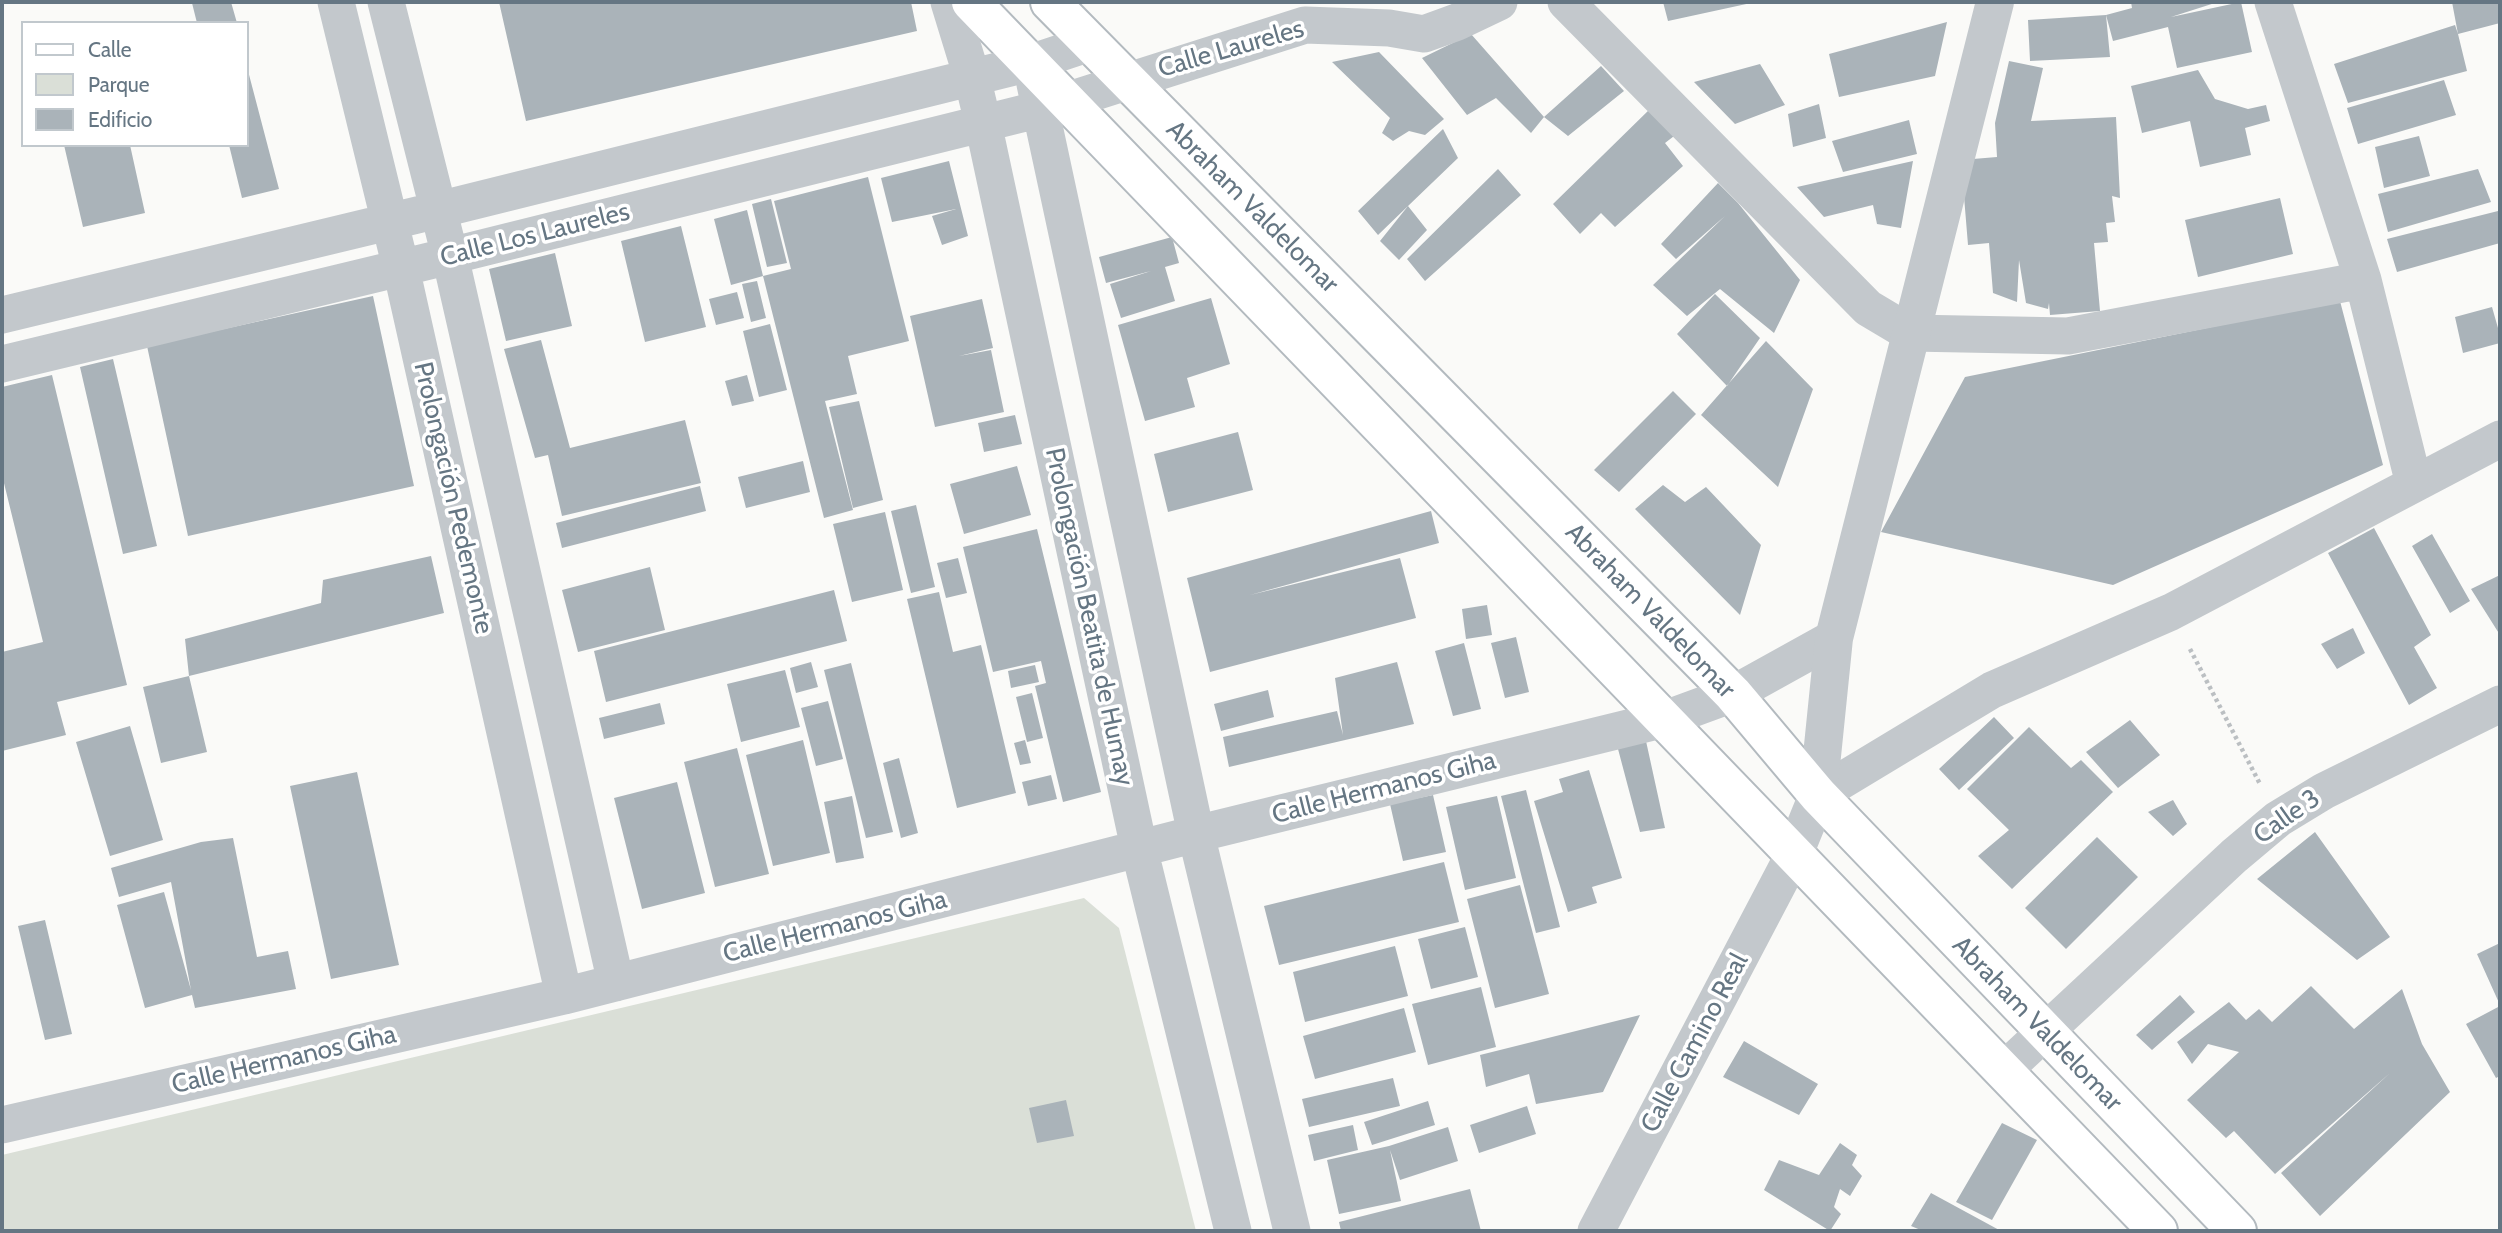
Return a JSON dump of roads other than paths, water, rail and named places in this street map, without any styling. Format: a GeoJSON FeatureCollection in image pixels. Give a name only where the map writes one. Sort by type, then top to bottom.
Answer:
{"type":"FeatureCollection","features":[{"type":"Feature","properties":{"kind":"main road"},"geometry":{"type":"LineString","coordinates":[[971,2],[1030,63],[1054,104],[1665,719],[2158,1231]]}},
{"type":"Feature","properties":{"kind":"main road","name":"Abraham Valdelomar"},"geometry":{"type":"LineString","coordinates":[[1050,2],[1733,694],[1818,795],[2237,1231]]}},
{"type":"Feature","properties":{"kind":"street","name":"Prolongación Pedemonte"},"geometry":{"type":"LineString","coordinates":[[336,2],[401,268],[564,996]]}},
{"type":"Feature","properties":{"kind":"street","name":"Prolongación Pedemonte"},"geometry":{"type":"LineString","coordinates":[[386,2],[450,256],[616,983]]}},
{"type":"Feature","properties":{"kind":"street","name":"Prolongación Beatita de Humay"},"geometry":{"type":"LineString","coordinates":[[948,2],[972,77],[983,123],[1139,848],[1233,1231]]}},
{"type":"Feature","properties":{"kind":"street","name":"Calle Laureles"},"geometry":{"type":"LineString","coordinates":[[1054,104],[1305,25],[1390,28],[1424,34],[1499,2]]}},
{"type":"Feature","properties":{"kind":"street"},"geometry":{"type":"LineString","coordinates":[[1566,2],[1868,308],[1910,332],[2068,336],[2363,280]]}},
{"type":"Feature","properties":{"kind":"street"},"geometry":{"type":"LineString","coordinates":[[1794,854],[1818,795],[1834,638],[1995,2]]}},
{"type":"Feature","properties":{"kind":"street"},"geometry":{"type":"LineString","coordinates":[[2273,2],[2363,280],[2414,484]]}},
{"type":"Feature","properties":{"kind":"street","name":"Calle Los Laureles"},"geometry":{"type":"LineString","coordinates":[[2,315],[1030,63],[1090,43]]}},
{"type":"Feature","properties":{"kind":"street","name":"Calle Los Laureles"},"geometry":{"type":"LineString","coordinates":[[2,364],[450,256],[1054,104]]}},
{"type":"Feature","properties":{"kind":"street"},"geometry":{"type":"LineString","coordinates":[[1054,104],[1196,834],[1292,1231]]}},
{"type":"Feature","properties":{"kind":"street"},"geometry":{"type":"LineString","coordinates":[[1818,795],[1992,690],[2171,612],[2500,439]]}},
{"type":"Feature","properties":{"kind":"street","name":"Calle Hermanos Giha"},"geometry":{"type":"LineString","coordinates":[[2,1125],[564,996],[1139,848],[1665,719],[1733,694],[1834,638]]}},
{"type":"Feature","properties":{"kind":"street","name":"Calle 3"},"geometry":{"type":"LineString","coordinates":[[2003,1071],[2234,856],[2278,819],[2323,790],[2500,704]]}},
{"type":"Feature","properties":{"kind":"street","name":"Calle Camino Real"},"geometry":{"type":"LineString","coordinates":[[1596,1231],[1794,854]]}}]}
